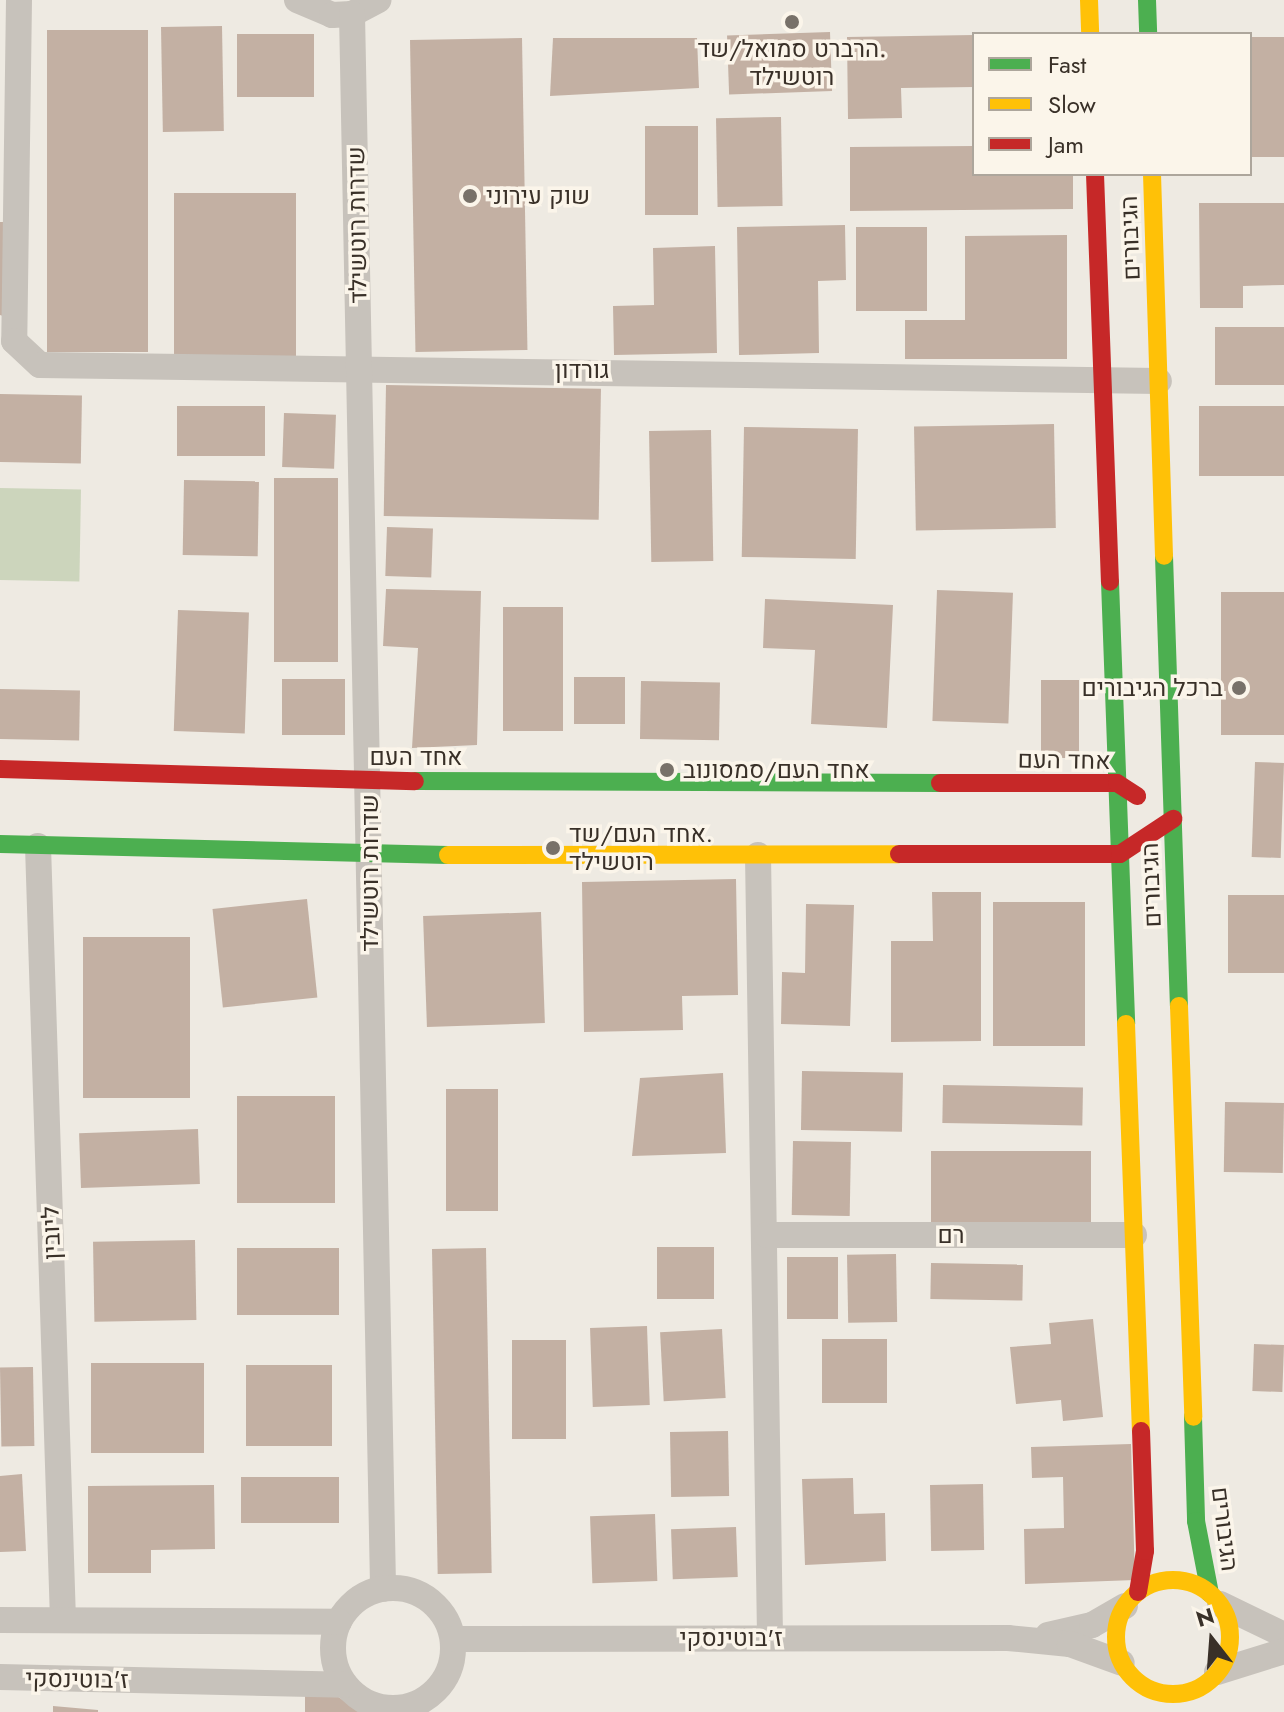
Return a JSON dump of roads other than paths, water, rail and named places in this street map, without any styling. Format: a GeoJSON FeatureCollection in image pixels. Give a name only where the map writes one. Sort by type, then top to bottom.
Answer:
{"type":"FeatureCollection","features":[{"type":"Feature","properties":{"kind":"street","name":"גורדון"},"geometry":{"type":"LineString","coordinates":[[19,0],[14,341],[40,365],[1159,381]]}},
{"type":"Feature","properties":{"kind":"street"},"geometry":{"type":"LineString","coordinates":[[297,0],[332,15],[352,14],[378,0]]}},
{"type":"Feature","properties":{"kind":"street"},"geometry":{"type":"LineString","coordinates":[[1089,0],[1090,32]]}},
{"type":"Feature","properties":{"kind":"street"},"geometry":{"type":"LineString","coordinates":[[1147,0],[1148,32]]}},
{"type":"Feature","properties":{"kind":"street","name":"שדרות רוטשילד"},"geometry":{"type":"LineString","coordinates":[[352,14],[370,781],[367,855],[383,1589]]}},
{"type":"Feature","properties":{"kind":"street","name":"הגיבורים"},"geometry":{"type":"LineString","coordinates":[[1095,176],[1145,1551],[1132,1599]]}},
{"type":"Feature","properties":{"kind":"street","name":"הגיבורים"},"geometry":{"type":"LineString","coordinates":[[1152,176],[1196,1521],[1215,1599]]}},
{"type":"Feature","properties":{"kind":"street","name":"אחד העם"},"geometry":{"type":"LineString","coordinates":[[0,769],[370,781],[1117,783],[1173,819]]}},
{"type":"Feature","properties":{"kind":"street"},"geometry":{"type":"LineString","coordinates":[[0,844],[367,855],[1120,854],[1173,819]]}},
{"type":"Feature","properties":{"kind":"street","name":"ליובין"},"geometry":{"type":"LineString","coordinates":[[38,846],[63,1620]]}},
{"type":"Feature","properties":{"kind":"street"},"geometry":{"type":"LineString","coordinates":[[758,855],[767,1235],[770,1638]]}},
{"type":"Feature","properties":{"kind":"street","name":"רם"},"geometry":{"type":"LineString","coordinates":[[767,1235],[1134,1235]]}},
{"type":"Feature","properties":{"kind":"street"},"geometry":{"type":"LineString","coordinates":[[1161,1712],[1152,1691],[1122,1663],[1117,1625],[1132,1599],[1169,1580],[1215,1599],[1284,1635]]}},
{"type":"Feature","properties":{"kind":"street"},"geometry":{"type":"LineString","coordinates":[[383,1589],[428,1599],[446,1619],[453,1639],[450,1668],[432,1694],[393,1710],[360,1699],[345,1685],[334,1662],[339,1622],[363,1596],[383,1589]]}},
{"type":"Feature","properties":{"kind":"street","name":"ז'בוטינסקי"},"geometry":{"type":"LineString","coordinates":[[1008,1638],[1075,1631],[1132,1599]]}},
{"type":"Feature","properties":{"kind":"street"},"geometry":{"type":"LineString","coordinates":[[1201,1712],[1212,1678],[1231,1644],[1215,1599]]}},
{"type":"Feature","properties":{"kind":"street"},"geometry":{"type":"LineString","coordinates":[[0,1620],[339,1622]]}},
{"type":"Feature","properties":{"kind":"street","name":"ז'בוטינסקי"},"geometry":{"type":"LineString","coordinates":[[453,1639],[1008,1638],[1070,1644],[1122,1663]]}},
{"type":"Feature","properties":{"kind":"street"},"geometry":{"type":"LineString","coordinates":[[1152,1691],[1172,1694],[1284,1651]]}},
{"type":"Feature","properties":{"kind":"street","name":"ז'בוטינסקי"},"geometry":{"type":"LineString","coordinates":[[0,1677],[345,1685]]}},
{"type":"Feature","properties":{"kind":"place","name":"הרברט סמואל/שד. רוטשילד"},"geometry":{"type":"Point","coordinates":[792,22]}},
{"type":"Feature","properties":{"kind":"place","name":"שוק עירוני"},"geometry":{"type":"Point","coordinates":[470,196]}},
{"type":"Feature","properties":{"kind":"place","name":"ברכל הגיבורים"},"geometry":{"type":"Point","coordinates":[1239,688]}},
{"type":"Feature","properties":{"kind":"place","name":"אחד העם/סמסונוב"},"geometry":{"type":"Point","coordinates":[667,770]}},
{"type":"Feature","properties":{"kind":"place","name":"אחד העם/שד. רוטשילד"},"geometry":{"type":"Point","coordinates":[553,848]}}]}
